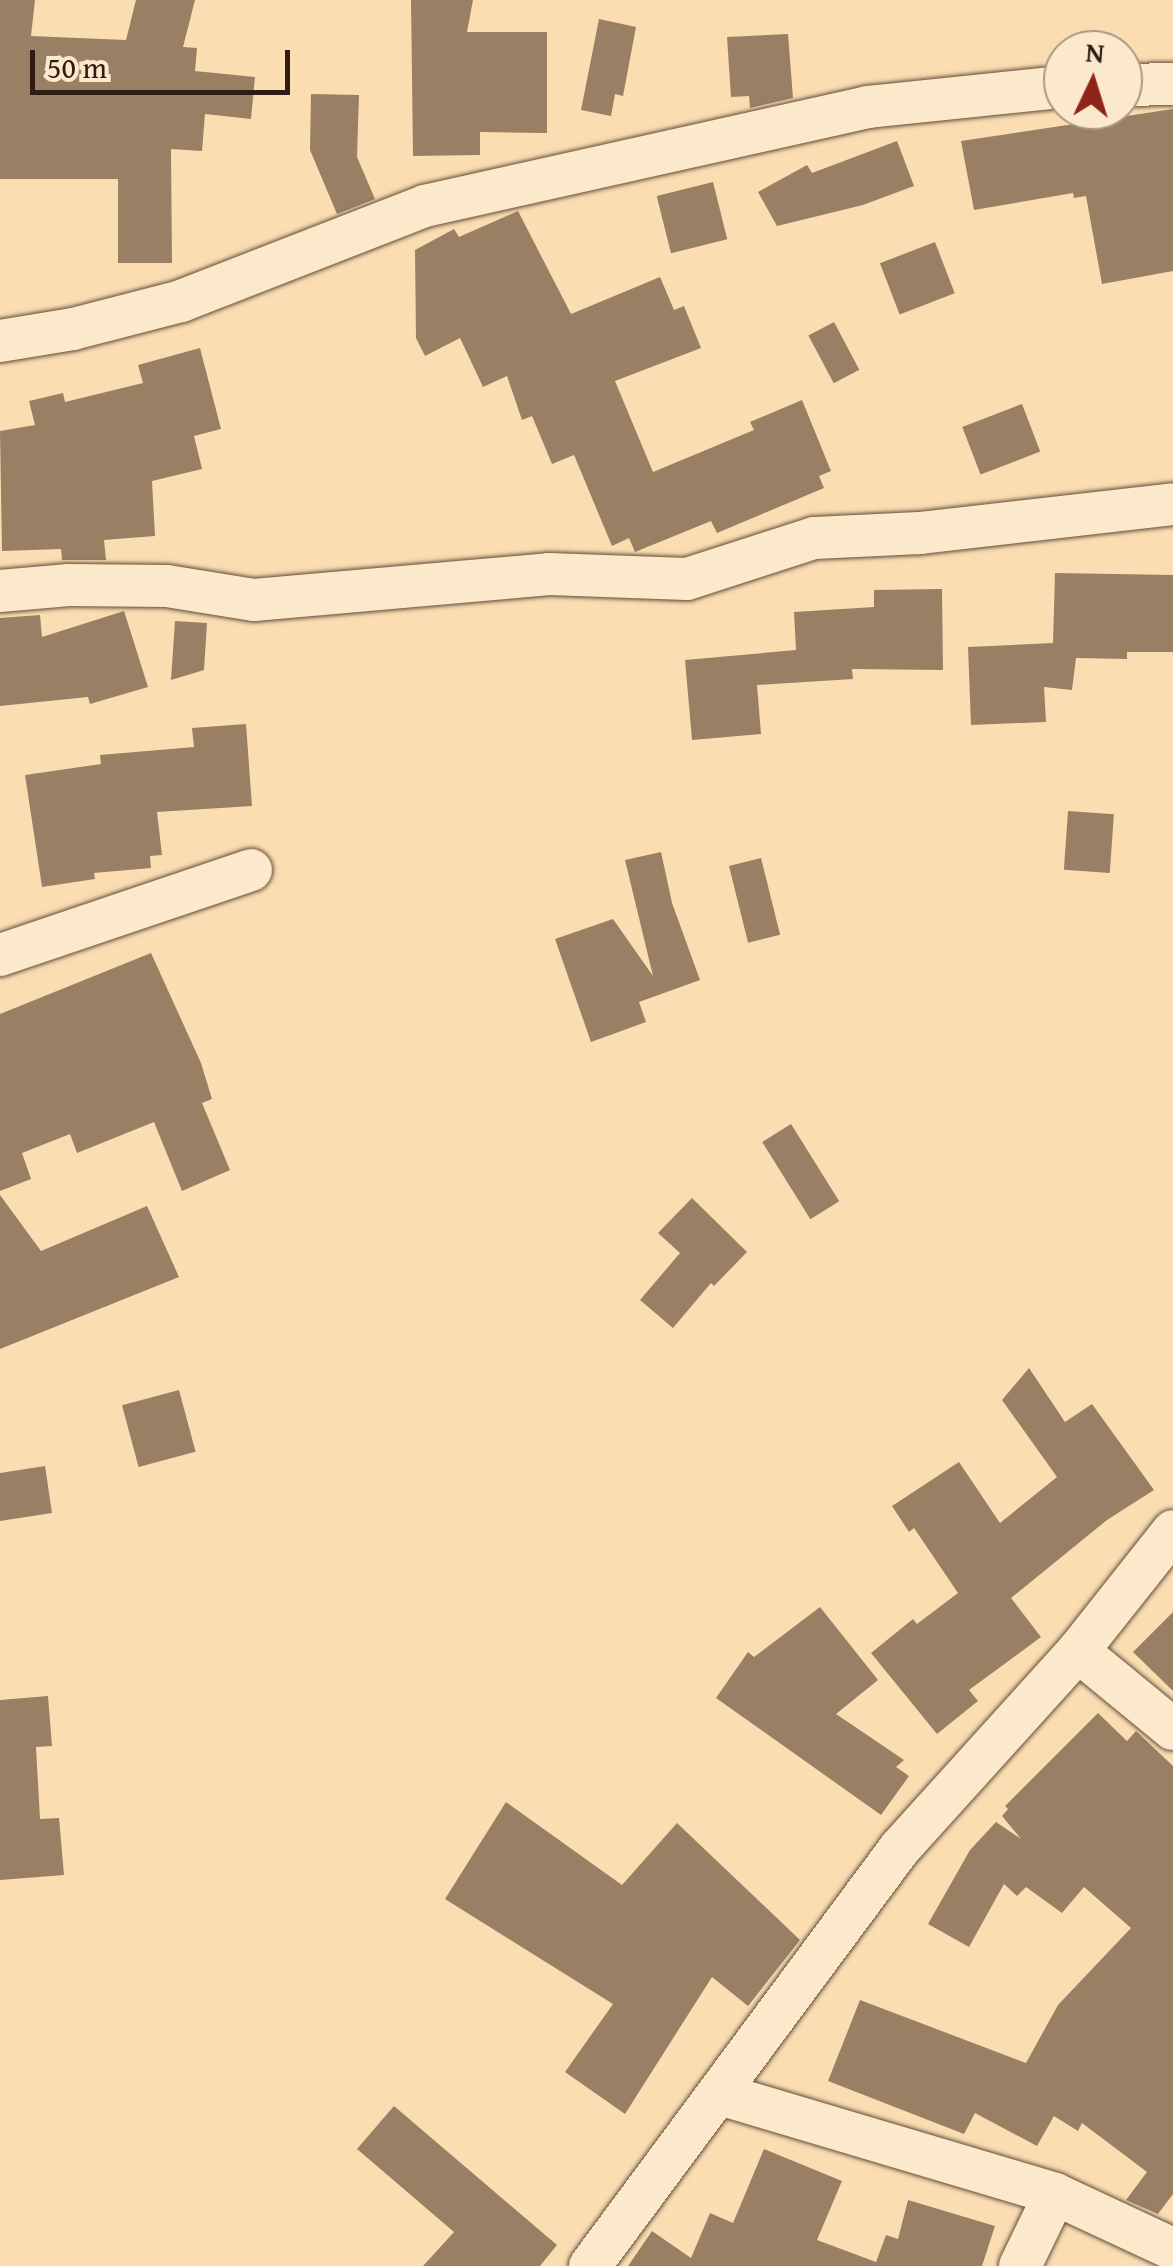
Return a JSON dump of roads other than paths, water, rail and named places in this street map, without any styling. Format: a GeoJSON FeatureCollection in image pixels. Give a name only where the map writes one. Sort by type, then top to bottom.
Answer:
{"type":"FeatureCollection","features":[{"type":"Feature","properties":{"kind":"street"},"geometry":{"type":"LineString","coordinates":[[1143,85],[1173,84]]}},
{"type":"Feature","properties":{"kind":"street"},"geometry":{"type":"LineString","coordinates":[[0,341],[73,329],[181,301],[426,206],[868,107],[1043,88]]}},
{"type":"Feature","properties":{"kind":"street"},"geometry":{"type":"LineString","coordinates":[[0,591],[69,585],[167,586],[254,600],[549,574],[687,579],[814,538],[920,532],[1173,504]]}},
{"type":"Feature","properties":{"kind":"street"},"geometry":{"type":"LineString","coordinates":[[0,955],[251,870]]}},
{"type":"Feature","properties":{"kind":"street"},"geometry":{"type":"LineString","coordinates":[[590,2266],[900,1848],[1078,1651],[1173,1531]]}},
{"type":"Feature","properties":{"kind":"street"},"geometry":{"type":"LineString","coordinates":[[1078,1651],[1173,1730]]}},
{"type":"Feature","properties":{"kind":"street"},"geometry":{"type":"LineString","coordinates":[[720,2094],[1055,2194],[1173,2249]]}},
{"type":"Feature","properties":{"kind":"street"},"geometry":{"type":"LineString","coordinates":[[1020,2266],[1055,2194]]}}]}
